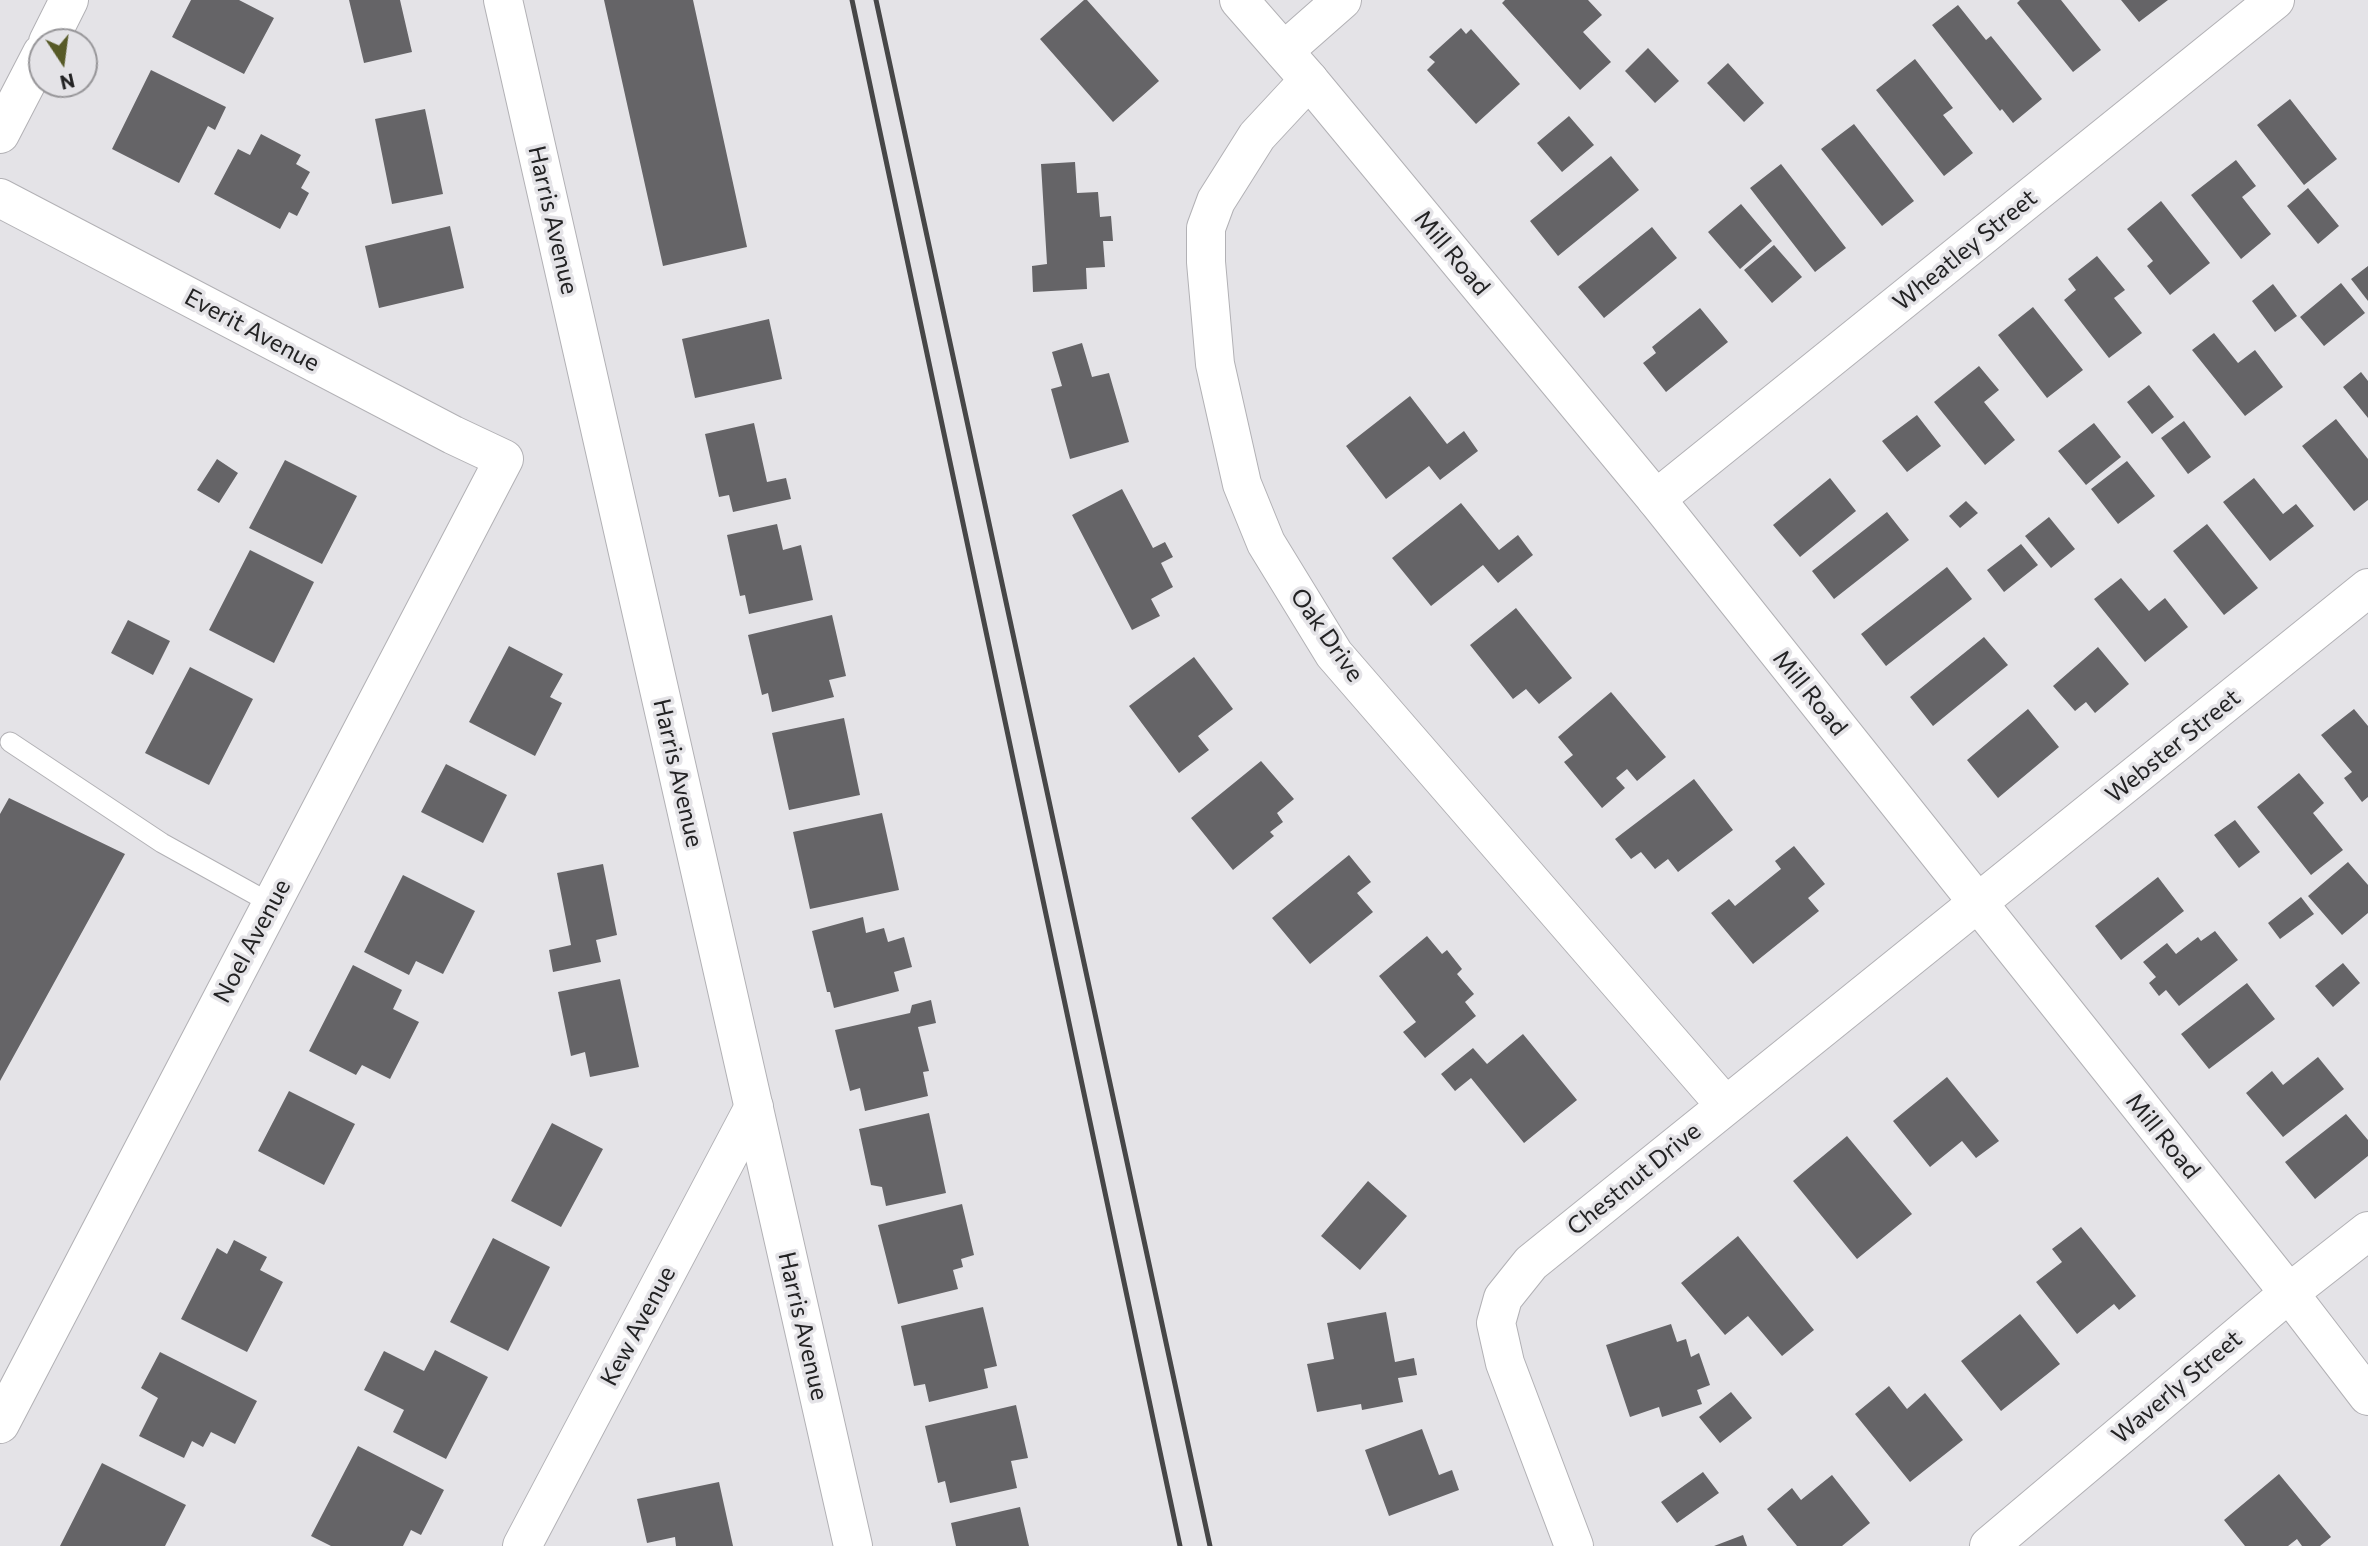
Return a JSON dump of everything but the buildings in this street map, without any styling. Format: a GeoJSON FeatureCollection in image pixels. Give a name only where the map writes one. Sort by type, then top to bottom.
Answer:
{"type":"FeatureCollection","features":[{"type":"Feature","properties":{"kind":"street"},"geometry":{"type":"LineString","coordinates":[[55,28],[69,0]]}},
{"type":"Feature","properties":{"kind":"street","name":"Harris Avenue"},"geometry":{"type":"LineString","coordinates":[[503,0],[853,1546]]}},
{"type":"Feature","properties":{"kind":"street","name":"Mill Road"},"geometry":{"type":"LineString","coordinates":[[1239,0],[1309,80],[1656,499],[2289,1293],[2368,1396]]}},
{"type":"Feature","properties":{"kind":"street"},"geometry":{"type":"LineString","coordinates":[[1284,51],[1342,0]]}},
{"type":"Feature","properties":{"kind":"street","name":"Wheatley Street"},"geometry":{"type":"LineString","coordinates":[[1656,499],[2275,0]]}},
{"type":"Feature","properties":{"kind":"street"},"geometry":{"type":"LineString","coordinates":[[0,134],[28,80]]}},
{"type":"Feature","properties":{"kind":"street","name":"Oak Drive"},"geometry":{"type":"LineString","coordinates":[[1309,80],[1257,136],[1216,201],[1206,228],[1206,262],[1215,364],[1242,484],[1266,543],[1334,654],[1725,1105]]}},
{"type":"Feature","properties":{"kind":"street","name":"Everit Avenue"},"geometry":{"type":"LineString","coordinates":[[0,198],[453,435],[504,459]]}},
{"type":"Feature","properties":{"kind":"street","name":"Noel Avenue"},"geometry":{"type":"LineString","coordinates":[[0,1424],[504,459]]}},
{"type":"Feature","properties":{"kind":"street","name":"Webster Street"},"geometry":{"type":"LineString","coordinates":[[1977,904],[2368,588]]}},
{"type":"Feature","properties":{"kind":"street","name":"Chestnut Drive"},"geometry":{"type":"LineString","coordinates":[[1574,1546],[1505,1363],[1496,1323],[1503,1298],[1531,1262],[1977,904]]}},
{"type":"Feature","properties":{"kind":"street","name":"Kew Avenue"},"geometry":{"type":"LineString","coordinates":[[522,1546],[754,1107]]}},
{"type":"Feature","properties":{"kind":"street","name":"Waverly Street"},"geometry":{"type":"LineString","coordinates":[[1989,1546],[2289,1293],[2368,1231]]}},
{"type":"Feature","properties":{"kind":"lane"},"geometry":{"type":"LineString","coordinates":[[10,742],[162,843],[272,904]]}},
{"type":"Feature","properties":{"kind":"railway"},"geometry":{"type":"LineString","coordinates":[[852,0],[1180,1546]]}},
{"type":"Feature","properties":{"kind":"railway"},"geometry":{"type":"LineString","coordinates":[[876,0],[1210,1546]]}}]}
